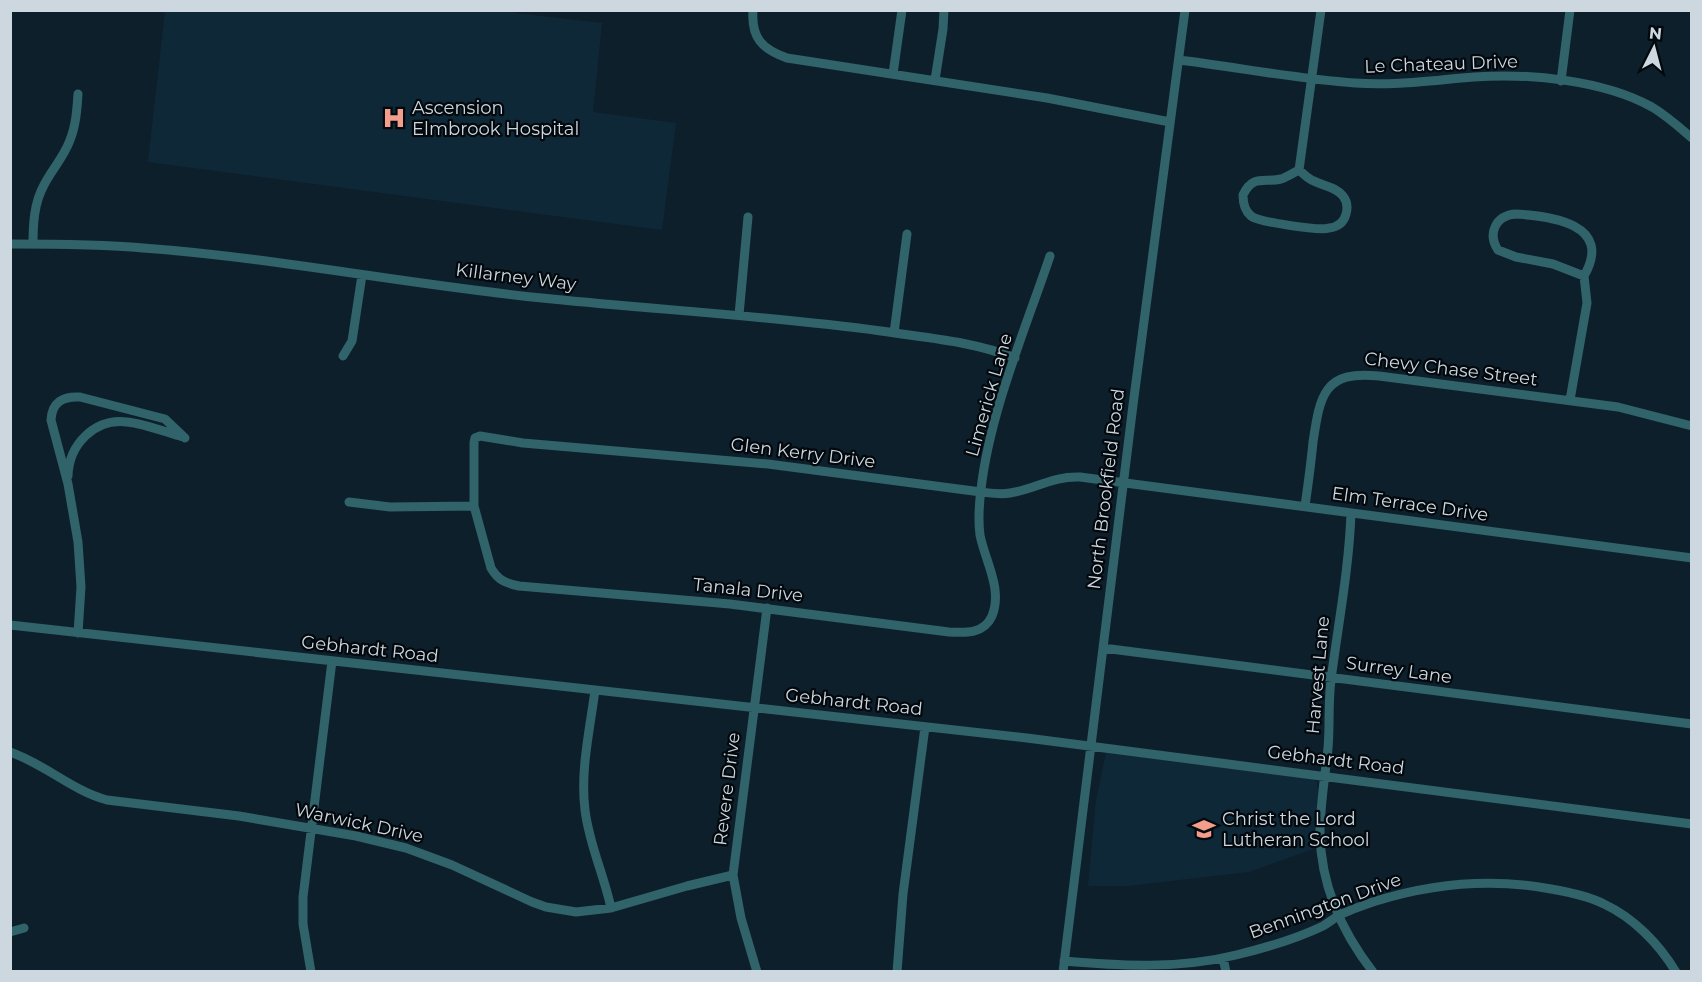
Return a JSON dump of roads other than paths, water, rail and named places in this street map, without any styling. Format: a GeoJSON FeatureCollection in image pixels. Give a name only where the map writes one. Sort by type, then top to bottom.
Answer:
{"type":"FeatureCollection","features":[{"type":"Feature","properties":{"kind":"street"},"geometry":{"type":"LineString","coordinates":[[753,10],[752,24],[759,41],[771,52],[787,58],[1047,98],[1170,122]]}},
{"type":"Feature","properties":{"kind":"street"},"geometry":{"type":"LineString","coordinates":[[893,74],[903,10]]}},
{"type":"Feature","properties":{"kind":"street"},"geometry":{"type":"LineString","coordinates":[[934,80],[944,10]]}},
{"type":"Feature","properties":{"kind":"street","name":"North Brookfield Road"},"geometry":{"type":"LineString","coordinates":[[1063,972],[1185,10]]}},
{"type":"Feature","properties":{"kind":"street"},"geometry":{"type":"LineString","coordinates":[[1299,170],[1321,10]]}},
{"type":"Feature","properties":{"kind":"street"},"geometry":{"type":"LineString","coordinates":[[1561,81],[1570,10]]}},
{"type":"Feature","properties":{"kind":"street","name":"Le Chateau Drive"},"geometry":{"type":"LineString","coordinates":[[1179,60],[1355,83],[1395,84],[1488,76],[1561,81],[1604,88],[1632,98],[1664,115],[1692,138]]}},
{"type":"Feature","properties":{"kind":"street"},"geometry":{"type":"LineString","coordinates":[[33,244],[35,211],[39,196],[64,155],[71,138],[78,94]]}},
{"type":"Feature","properties":{"kind":"street"},"geometry":{"type":"LineString","coordinates":[[1299,170],[1310,179],[1342,195],[1346,200],[1347,210],[1342,222],[1326,229],[1260,220],[1249,215],[1245,208],[1243,195],[1252,183],[1258,180],[1280,179],[1299,170]]}},
{"type":"Feature","properties":{"kind":"street"},"geometry":{"type":"LineString","coordinates":[[1570,400],[1587,303],[1584,276],[1590,267],[1590,247],[1584,233],[1573,224],[1544,217],[1515,214],[1501,218],[1497,223],[1493,237],[1498,250],[1516,258],[1553,264],[1584,276]]}},
{"type":"Feature","properties":{"kind":"street"},"geometry":{"type":"LineString","coordinates":[[739,315],[748,217]]}},
{"type":"Feature","properties":{"kind":"street"},"geometry":{"type":"LineString","coordinates":[[894,333],[907,234]]}},
{"type":"Feature","properties":{"kind":"street","name":"Killarney Way"},"geometry":{"type":"LineString","coordinates":[[10,244],[97,245],[155,249],[549,299],[820,323],[971,344],[1015,358]]}},
{"type":"Feature","properties":{"kind":"street","name":"Limerick Lane"},"geometry":{"type":"LineString","coordinates":[[992,615],[994,584],[979,526],[981,492],[997,414],[1050,256]]}},
{"type":"Feature","properties":{"kind":"street"},"geometry":{"type":"LineString","coordinates":[[343,356],[352,341],[362,275]]}},
{"type":"Feature","properties":{"kind":"street","name":"Chevy Chase Street"},"geometry":{"type":"LineString","coordinates":[[1305,506],[1319,406],[1328,388],[1343,378],[1356,374],[1618,407],[1692,426]]}},
{"type":"Feature","properties":{"kind":"street"},"geometry":{"type":"LineString","coordinates":[[68,484],[71,457],[76,446],[85,436],[105,424],[130,422],[185,438],[165,419],[80,397],[62,399],[52,412],[51,420],[68,484],[80,564],[78,633]]}},
{"type":"Feature","properties":{"kind":"street","name":"Glen Kerry Drive"},"geometry":{"type":"LineString","coordinates":[[474,506],[475,438],[486,437],[523,443],[768,464],[981,492],[1009,493],[1060,477],[1080,477],[1124,484]]}},
{"type":"Feature","properties":{"kind":"street","name":"Elm Terrace Drive"},"geometry":{"type":"LineString","coordinates":[[1124,484],[1692,558]]}},
{"type":"Feature","properties":{"kind":"street"},"geometry":{"type":"LineString","coordinates":[[348,502],[390,507],[474,506]]}},
{"type":"Feature","properties":{"kind":"street","name":"Tanala Drive"},"geometry":{"type":"LineString","coordinates":[[474,506],[491,568],[501,581],[519,586],[767,608],[963,633],[977,631],[984,627],[992,615]]}},
{"type":"Feature","properties":{"kind":"street","name":"Harvest Lane"},"geometry":{"type":"LineString","coordinates":[[1351,513],[1331,678],[1328,745],[1320,813],[1321,853],[1329,891],[1338,916],[1373,972]]}},
{"type":"Feature","properties":{"kind":"street","name":"Revere Drive"},"geometry":{"type":"LineString","coordinates":[[758,972],[741,918],[733,875],[767,608]]}},
{"type":"Feature","properties":{"kind":"street","name":"Gebhardt Road"},"geometry":{"type":"LineString","coordinates":[[10,625],[1091,746],[1692,825]]}},
{"type":"Feature","properties":{"kind":"street","name":"Surrey Lane"},"geometry":{"type":"LineString","coordinates":[[1103,648],[1692,723]]}},
{"type":"Feature","properties":{"kind":"street"},"geometry":{"type":"LineString","coordinates":[[311,972],[303,924],[303,897],[332,661]]}},
{"type":"Feature","properties":{"kind":"street"},"geometry":{"type":"LineString","coordinates":[[595,690],[587,748],[584,800],[590,837],[611,908]]}},
{"type":"Feature","properties":{"kind":"street"},"geometry":{"type":"LineString","coordinates":[[897,972],[903,894],[925,727]]}},
{"type":"Feature","properties":{"kind":"street","name":"Warwick Drive"},"geometry":{"type":"LineString","coordinates":[[10,752],[27,758],[87,794],[107,800],[239,816],[406,848],[452,865],[546,907],[576,912],[611,908],[733,875]]}},
{"type":"Feature","properties":{"kind":"street","name":"Bennington Drive"},"geometry":{"type":"LineString","coordinates":[[1064,961],[1131,966],[1177,964],[1223,958],[1288,940],[1322,927],[1338,916],[1384,899],[1427,888],[1466,883],[1532,885],[1592,899],[1635,924],[1661,948],[1676,972]]}},
{"type":"Feature","properties":{"kind":"street"},"geometry":{"type":"LineString","coordinates":[[10,932],[24,928]]}},
{"type":"Feature","properties":{"kind":"street"},"geometry":{"type":"LineString","coordinates":[[1223,958],[1226,972]]}},
{"type":"Feature","properties":{"kind":"place","name":"Ascension Elmbrook Hospital"},"geometry":{"type":"Point","coordinates":[394,118]}},
{"type":"Feature","properties":{"kind":"place","name":"Christ the Lord Lutheran School"},"geometry":{"type":"Point","coordinates":[1204,829]}}]}
